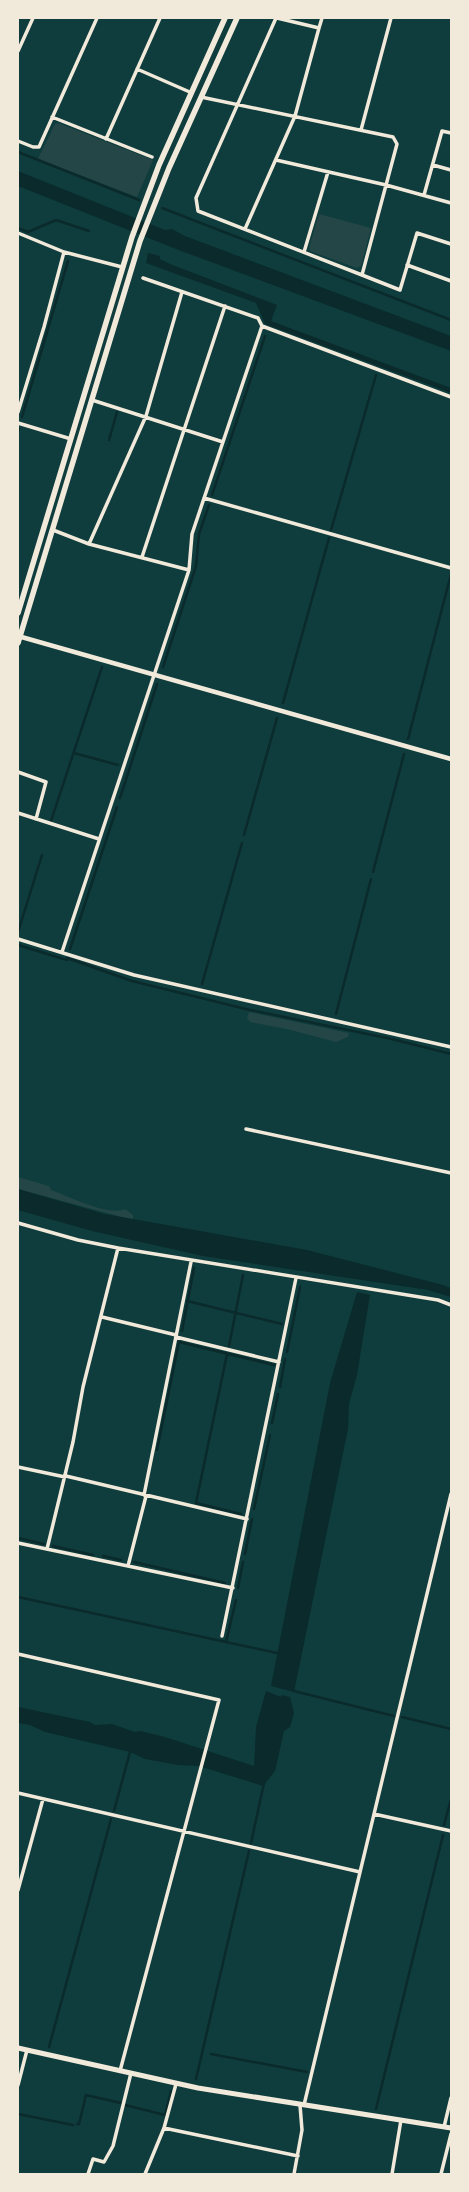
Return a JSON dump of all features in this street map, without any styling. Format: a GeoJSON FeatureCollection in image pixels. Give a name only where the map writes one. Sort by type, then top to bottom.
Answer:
{"type":"FeatureCollection","features":[{"type":"Feature","properties":{"kind":"main road"},"geometry":{"type":"LineString","coordinates":[[18,613],[132,237],[160,165],[225,18]]}},
{"type":"Feature","properties":{"kind":"main road"},"geometry":{"type":"LineString","coordinates":[[18,643],[140,241],[201,97],[237,18]]}},
{"type":"Feature","properties":{"kind":"main road"},"geometry":{"type":"LineString","coordinates":[[18,2048],[176,2084],[451,2128]]}},
{"type":"Feature","properties":{"kind":"street"},"geometry":{"type":"LineString","coordinates":[[18,51],[33,18]]}},
{"type":"Feature","properties":{"kind":"street"},"geometry":{"type":"LineString","coordinates":[[18,142],[33,148],[39,147],[97,18]]}},
{"type":"Feature","properties":{"kind":"street"},"geometry":{"type":"LineString","coordinates":[[106,139],[160,18]]}},
{"type":"Feature","properties":{"kind":"street"},"geometry":{"type":"LineString","coordinates":[[319,28],[276,18],[196,198],[198,211],[400,290],[417,233],[451,244]]}},
{"type":"Feature","properties":{"kind":"street"},"geometry":{"type":"LineString","coordinates":[[245,229],[295,116],[322,18]]}},
{"type":"Feature","properties":{"kind":"street"},"geometry":{"type":"LineString","coordinates":[[360,130],[391,18]]}},
{"type":"Feature","properties":{"kind":"street"},"geometry":{"type":"LineString","coordinates":[[137,69],[192,93]]}},
{"type":"Feature","properties":{"kind":"street"},"geometry":{"type":"LineString","coordinates":[[201,97],[393,137],[397,144],[362,275]]}},
{"type":"Feature","properties":{"kind":"street"},"geometry":{"type":"LineString","coordinates":[[52,117],[152,157]]}},
{"type":"Feature","properties":{"kind":"street"},"geometry":{"type":"LineString","coordinates":[[424,195],[442,131],[451,133]]}},
{"type":"Feature","properties":{"kind":"street"},"geometry":{"type":"LineString","coordinates":[[276,160],[386,185],[451,203]]}},
{"type":"Feature","properties":{"kind":"street"},"geometry":{"type":"LineString","coordinates":[[432,165],[451,170]]}},
{"type":"Feature","properties":{"kind":"street"},"geometry":{"type":"LineString","coordinates":[[304,252],[328,172]]}},
{"type":"Feature","properties":{"kind":"street"},"geometry":{"type":"LineString","coordinates":[[18,233],[64,252],[122,267]]}},
{"type":"Feature","properties":{"kind":"street"},"geometry":{"type":"LineString","coordinates":[[18,412],[44,327],[64,252]]}},
{"type":"Feature","properties":{"kind":"street"},"geometry":{"type":"LineString","coordinates":[[407,265],[451,281]]}},
{"type":"Feature","properties":{"kind":"street"},"geometry":{"type":"LineString","coordinates":[[143,278],[258,318],[262,326],[451,397]]}},
{"type":"Feature","properties":{"kind":"street"},"geometry":{"type":"LineString","coordinates":[[90,544],[146,416],[182,292]]}},
{"type":"Feature","properties":{"kind":"street"},"geometry":{"type":"LineString","coordinates":[[142,557],[225,306]]}},
{"type":"Feature","properties":{"kind":"street"},"geometry":{"type":"LineString","coordinates":[[62,952],[189,570],[192,534],[262,326]]}},
{"type":"Feature","properties":{"kind":"street"},"geometry":{"type":"LineString","coordinates":[[92,400],[146,416],[223,442]]}},
{"type":"Feature","properties":{"kind":"street"},"geometry":{"type":"LineString","coordinates":[[18,423],[71,439]]}},
{"type":"Feature","properties":{"kind":"street"},"geometry":{"type":"LineString","coordinates":[[204,498],[451,568]]}},
{"type":"Feature","properties":{"kind":"street"},"geometry":{"type":"LineString","coordinates":[[53,530],[90,544],[189,570]]}},
{"type":"Feature","properties":{"kind":"street"},"geometry":{"type":"LineString","coordinates":[[19,636],[154,673],[451,759]]}},
{"type":"Feature","properties":{"kind":"street"},"geometry":{"type":"LineString","coordinates":[[18,772],[46,782],[36,819]]}},
{"type":"Feature","properties":{"kind":"street"},"geometry":{"type":"LineString","coordinates":[[18,813],[99,839]]}},
{"type":"Feature","properties":{"kind":"street"},"geometry":{"type":"LineString","coordinates":[[18,939],[134,975],[451,1047]]}},
{"type":"Feature","properties":{"kind":"street"},"geometry":{"type":"LineString","coordinates":[[246,1129],[451,1173]]}},
{"type":"Feature","properties":{"kind":"street"},"geometry":{"type":"LineString","coordinates":[[18,1223],[78,1240],[191,1262],[438,1300],[451,1305]]}},
{"type":"Feature","properties":{"kind":"street"},"geometry":{"type":"LineString","coordinates":[[47,1549],[65,1477],[83,1387],[102,1317],[118,1248]]}},
{"type":"Feature","properties":{"kind":"street"},"geometry":{"type":"LineString","coordinates":[[128,1566],[145,1495],[191,1262]]}},
{"type":"Feature","properties":{"kind":"street"},"geometry":{"type":"LineString","coordinates":[[222,1636],[296,1278]]}},
{"type":"Feature","properties":{"kind":"street"},"geometry":{"type":"LineString","coordinates":[[102,1317],[279,1362]]}},
{"type":"Feature","properties":{"kind":"street"},"geometry":{"type":"LineString","coordinates":[[18,1467],[247,1519]]}},
{"type":"Feature","properties":{"kind":"street"},"geometry":{"type":"LineString","coordinates":[[294,2174],[302,2130],[302,2105],[451,1496]]}},
{"type":"Feature","properties":{"kind":"street"},"geometry":{"type":"LineString","coordinates":[[18,1543],[233,1588]]}},
{"type":"Feature","properties":{"kind":"street"},"geometry":{"type":"LineString","coordinates":[[18,1654],[219,1700],[120,2071]]}},
{"type":"Feature","properties":{"kind":"street"},"geometry":{"type":"LineString","coordinates":[[18,1793],[360,1872]]}},
{"type":"Feature","properties":{"kind":"street"},"geometry":{"type":"LineString","coordinates":[[18,1890],[43,1799]]}},
{"type":"Feature","properties":{"kind":"street"},"geometry":{"type":"LineString","coordinates":[[374,1814],[451,1831]]}},
{"type":"Feature","properties":{"kind":"street"},"geometry":{"type":"LineString","coordinates":[[18,2085],[28,2050]]}},
{"type":"Feature","properties":{"kind":"street"},"geometry":{"type":"LineString","coordinates":[[88,2174],[93,2159],[104,2162],[113,2146],[131,2073]]}},
{"type":"Feature","properties":{"kind":"street"},"geometry":{"type":"LineString","coordinates":[[145,2174],[164,2128],[176,2084]]}},
{"type":"Feature","properties":{"kind":"street"},"geometry":{"type":"LineString","coordinates":[[444,2127],[451,2098]]}},
{"type":"Feature","properties":{"kind":"street"},"geometry":{"type":"LineString","coordinates":[[392,2174],[401,2120]]}},
{"type":"Feature","properties":{"kind":"street"},"geometry":{"type":"LineString","coordinates":[[164,2128],[298,2156]]}},
{"type":"Feature","properties":{"kind":"street"},"geometry":{"type":"LineString","coordinates":[[441,2174],[451,2134]]}},
{"type":"Feature","properties":{"kind":"shaded area"},"geometry":{"type":"Polygon","coordinates":[[[58,123],[153,160],[137,197],[38,159],[55,124],[58,123]]]}},
{"type":"Feature","properties":{"kind":"shaded area"},"geometry":{"type":"Polygon","coordinates":[[[18,171],[165,230],[172,229],[185,236],[451,336],[451,351],[176,249],[18,186],[18,171]]]}},
{"type":"Feature","properties":{"kind":"shaded area"},"geometry":{"type":"Polygon","coordinates":[[[319,214],[371,228],[361,266],[357,268],[310,251],[309,248],[319,214]]]}},
{"type":"Feature","properties":{"kind":"shaded area"},"geometry":{"type":"Polygon","coordinates":[[[148,253],[160,256],[160,259],[170,264],[277,305],[271,321],[451,388],[451,393],[265,324],[256,303],[146,263],[148,253]]]}},
{"type":"Feature","properties":{"kind":"shaded area"},"geometry":{"type":"Polygon","coordinates":[[[249,1012],[349,1033],[348,1037],[336,1042],[287,1029],[250,1022],[247,1018],[249,1012]]]}},
{"type":"Feature","properties":{"kind":"shaded area"},"geometry":{"type":"Polygon","coordinates":[[[18,1177],[49,1186],[51,1190],[88,1205],[118,1211],[125,1209],[133,1215],[133,1220],[18,1189],[18,1177]]]}},
{"type":"Feature","properties":{"kind":"shaded area"},"geometry":{"type":"Polygon","coordinates":[[[18,1189],[105,1214],[307,1250],[443,1285],[451,1288],[451,1297],[428,1290],[203,1256],[92,1231],[18,1210],[18,1189]]]}},
{"type":"Feature","properties":{"kind":"shaded area"},"geometry":{"type":"Polygon","coordinates":[[[357,1292],[370,1295],[357,1375],[349,1404],[348,1429],[294,1692],[271,1686],[330,1383],[357,1292]]]}},
{"type":"Feature","properties":{"kind":"shaded area"},"geometry":{"type":"Polygon","coordinates":[[[266,1691],[281,1697],[282,1695],[290,1697],[294,1713],[290,1727],[284,1731],[275,1771],[263,1786],[199,1766],[178,1765],[145,1759],[130,1752],[45,1732],[30,1725],[18,1723],[18,1707],[90,1722],[95,1725],[112,1724],[135,1732],[140,1731],[165,1737],[254,1766],[256,1727],[266,1691]]]}},
{"type":"Feature","properties":{"kind":"waterway"},"geometry":{"type":"LineString","coordinates":[[18,152],[139,200]]}},
{"type":"Feature","properties":{"kind":"waterway"},"geometry":{"type":"LineString","coordinates":[[162,208],[451,320]]}},
{"type":"Feature","properties":{"kind":"waterway"},"geometry":{"type":"LineString","coordinates":[[18,228],[28,232],[56,220],[89,231]]}},
{"type":"Feature","properties":{"kind":"waterway"},"geometry":{"type":"LineString","coordinates":[[22,417],[68,261]]}},
{"type":"Feature","properties":{"kind":"waterway"},"geometry":{"type":"LineString","coordinates":[[212,495],[265,336]]}},
{"type":"Feature","properties":{"kind":"waterway"},"geometry":{"type":"LineString","coordinates":[[331,530],[376,375]]}},
{"type":"Feature","properties":{"kind":"waterway"},"geometry":{"type":"LineString","coordinates":[[109,440],[117,412]]}},
{"type":"Feature","properties":{"kind":"waterway"},"geometry":{"type":"LineString","coordinates":[[163,667],[196,566],[199,534],[209,505]]}},
{"type":"Feature","properties":{"kind":"waterway"},"geometry":{"type":"LineString","coordinates":[[283,703],[329,538]]}},
{"type":"Feature","properties":{"kind":"waterway"},"geometry":{"type":"LineString","coordinates":[[408,739],[451,574]]}},
{"type":"Feature","properties":{"kind":"waterway"},"geometry":{"type":"LineString","coordinates":[[51,821],[102,667]]}},
{"type":"Feature","properties":{"kind":"waterway"},"geometry":{"type":"LineString","coordinates":[[120,798],[157,684]]}},
{"type":"Feature","properties":{"kind":"waterway"},"geometry":{"type":"LineString","coordinates":[[244,835],[277,718]]}},
{"type":"Feature","properties":{"kind":"waterway"},"geometry":{"type":"LineString","coordinates":[[74,753],[118,765]]}},
{"type":"Feature","properties":{"kind":"waterway"},"geometry":{"type":"LineString","coordinates":[[373,872],[404,754]]}},
{"type":"Feature","properties":{"kind":"waterway"},"geometry":{"type":"LineString","coordinates":[[70,949],[117,807]]}},
{"type":"Feature","properties":{"kind":"waterway"},"geometry":{"type":"LineString","coordinates":[[202,984],[242,843]]}},
{"type":"Feature","properties":{"kind":"waterway"},"geometry":{"type":"LineString","coordinates":[[18,932],[42,855]]}},
{"type":"Feature","properties":{"kind":"waterway"},"geometry":{"type":"LineString","coordinates":[[336,1014],[371,879]]}},
{"type":"Feature","properties":{"kind":"waterway"},"geometry":{"type":"LineString","coordinates":[[18,945],[67,960]]}},
{"type":"Feature","properties":{"kind":"waterway"},"geometry":{"type":"LineString","coordinates":[[67,958],[132,981],[250,1010],[392,1039],[451,1054]]}},
{"type":"Feature","properties":{"kind":"waterway"},"geometry":{"type":"LineString","coordinates":[[182,1331],[194,1268]]}},
{"type":"Feature","properties":{"kind":"waterway"},"geometry":{"type":"LineString","coordinates":[[229,1346],[243,1275]]}},
{"type":"Feature","properties":{"kind":"waterway"},"geometry":{"type":"LineString","coordinates":[[287,1352],[300,1287]]}},
{"type":"Feature","properties":{"kind":"waterway"},"geometry":{"type":"LineString","coordinates":[[187,1301],[282,1324]]}},
{"type":"Feature","properties":{"kind":"waterway"},"geometry":{"type":"LineString","coordinates":[[157,1450],[179,1342],[274,1365]]}},
{"type":"Feature","properties":{"kind":"waterway"},"geometry":{"type":"LineString","coordinates":[[227,1354],[196,1503],[241,1514]]}},
{"type":"Feature","properties":{"kind":"waterway"},"geometry":{"type":"LineString","coordinates":[[280,1387],[285,1359]]}},
{"type":"Feature","properties":{"kind":"waterway"},"geometry":{"type":"LineString","coordinates":[[272,1423],[278,1394]]}},
{"type":"Feature","properties":{"kind":"waterway"},"geometry":{"type":"LineString","coordinates":[[254,1509],[270,1435]]}},
{"type":"Feature","properties":{"kind":"waterway"},"geometry":{"type":"LineString","coordinates":[[245,1554],[252,1519]]}},
{"type":"Feature","properties":{"kind":"waterway"},"geometry":{"type":"LineString","coordinates":[[18,1538],[44,1544]]}},
{"type":"Feature","properties":{"kind":"waterway"},"geometry":{"type":"LineString","coordinates":[[53,1546],[93,1555]]}},
{"type":"Feature","properties":{"kind":"waterway"},"geometry":{"type":"LineString","coordinates":[[103,1556],[121,1560]]}},
{"type":"Feature","properties":{"kind":"waterway"},"geometry":{"type":"LineString","coordinates":[[134,1562],[225,1583]]}},
{"type":"Feature","properties":{"kind":"waterway"},"geometry":{"type":"LineString","coordinates":[[238,1588],[243,1562]]}},
{"type":"Feature","properties":{"kind":"waterway"},"geometry":{"type":"LineString","coordinates":[[18,1597],[277,1653]]}},
{"type":"Feature","properties":{"kind":"waterway"},"geometry":{"type":"LineString","coordinates":[[226,1642],[236,1600]]}},
{"type":"Feature","properties":{"kind":"waterway"},"geometry":{"type":"LineString","coordinates":[[294,1691],[394,1716]]}},
{"type":"Feature","properties":{"kind":"waterway"},"geometry":{"type":"LineString","coordinates":[[402,1717],[451,1729]]}},
{"type":"Feature","properties":{"kind":"waterway"},"geometry":{"type":"LineString","coordinates":[[114,1811],[130,1752]]}},
{"type":"Feature","properties":{"kind":"waterway"},"geometry":{"type":"LineString","coordinates":[[251,1843],[264,1783]]}},
{"type":"Feature","properties":{"kind":"waterway"},"geometry":{"type":"LineString","coordinates":[[444,1825],[451,1799]]}},
{"type":"Feature","properties":{"kind":"waterway"},"geometry":{"type":"LineString","coordinates":[[49,2047],[111,1819]]}},
{"type":"Feature","properties":{"kind":"waterway"},"geometry":{"type":"LineString","coordinates":[[376,2109],[443,1835]]}},
{"type":"Feature","properties":{"kind":"waterway"},"geometry":{"type":"LineString","coordinates":[[196,2079],[249,1851]]}},
{"type":"Feature","properties":{"kind":"waterway"},"geometry":{"type":"LineString","coordinates":[[211,2054],[307,2072]]}},
{"type":"Feature","properties":{"kind":"waterway"},"geometry":{"type":"LineString","coordinates":[[125,2105],[165,2115],[171,2091]]}},
{"type":"Feature","properties":{"kind":"waterway"},"geometry":{"type":"LineString","coordinates":[[77,2124],[79,2124],[86,2095],[121,2103]]}},
{"type":"Feature","properties":{"kind":"waterway"},"geometry":{"type":"LineString","coordinates":[[18,2114],[73,2125]]}}]}
